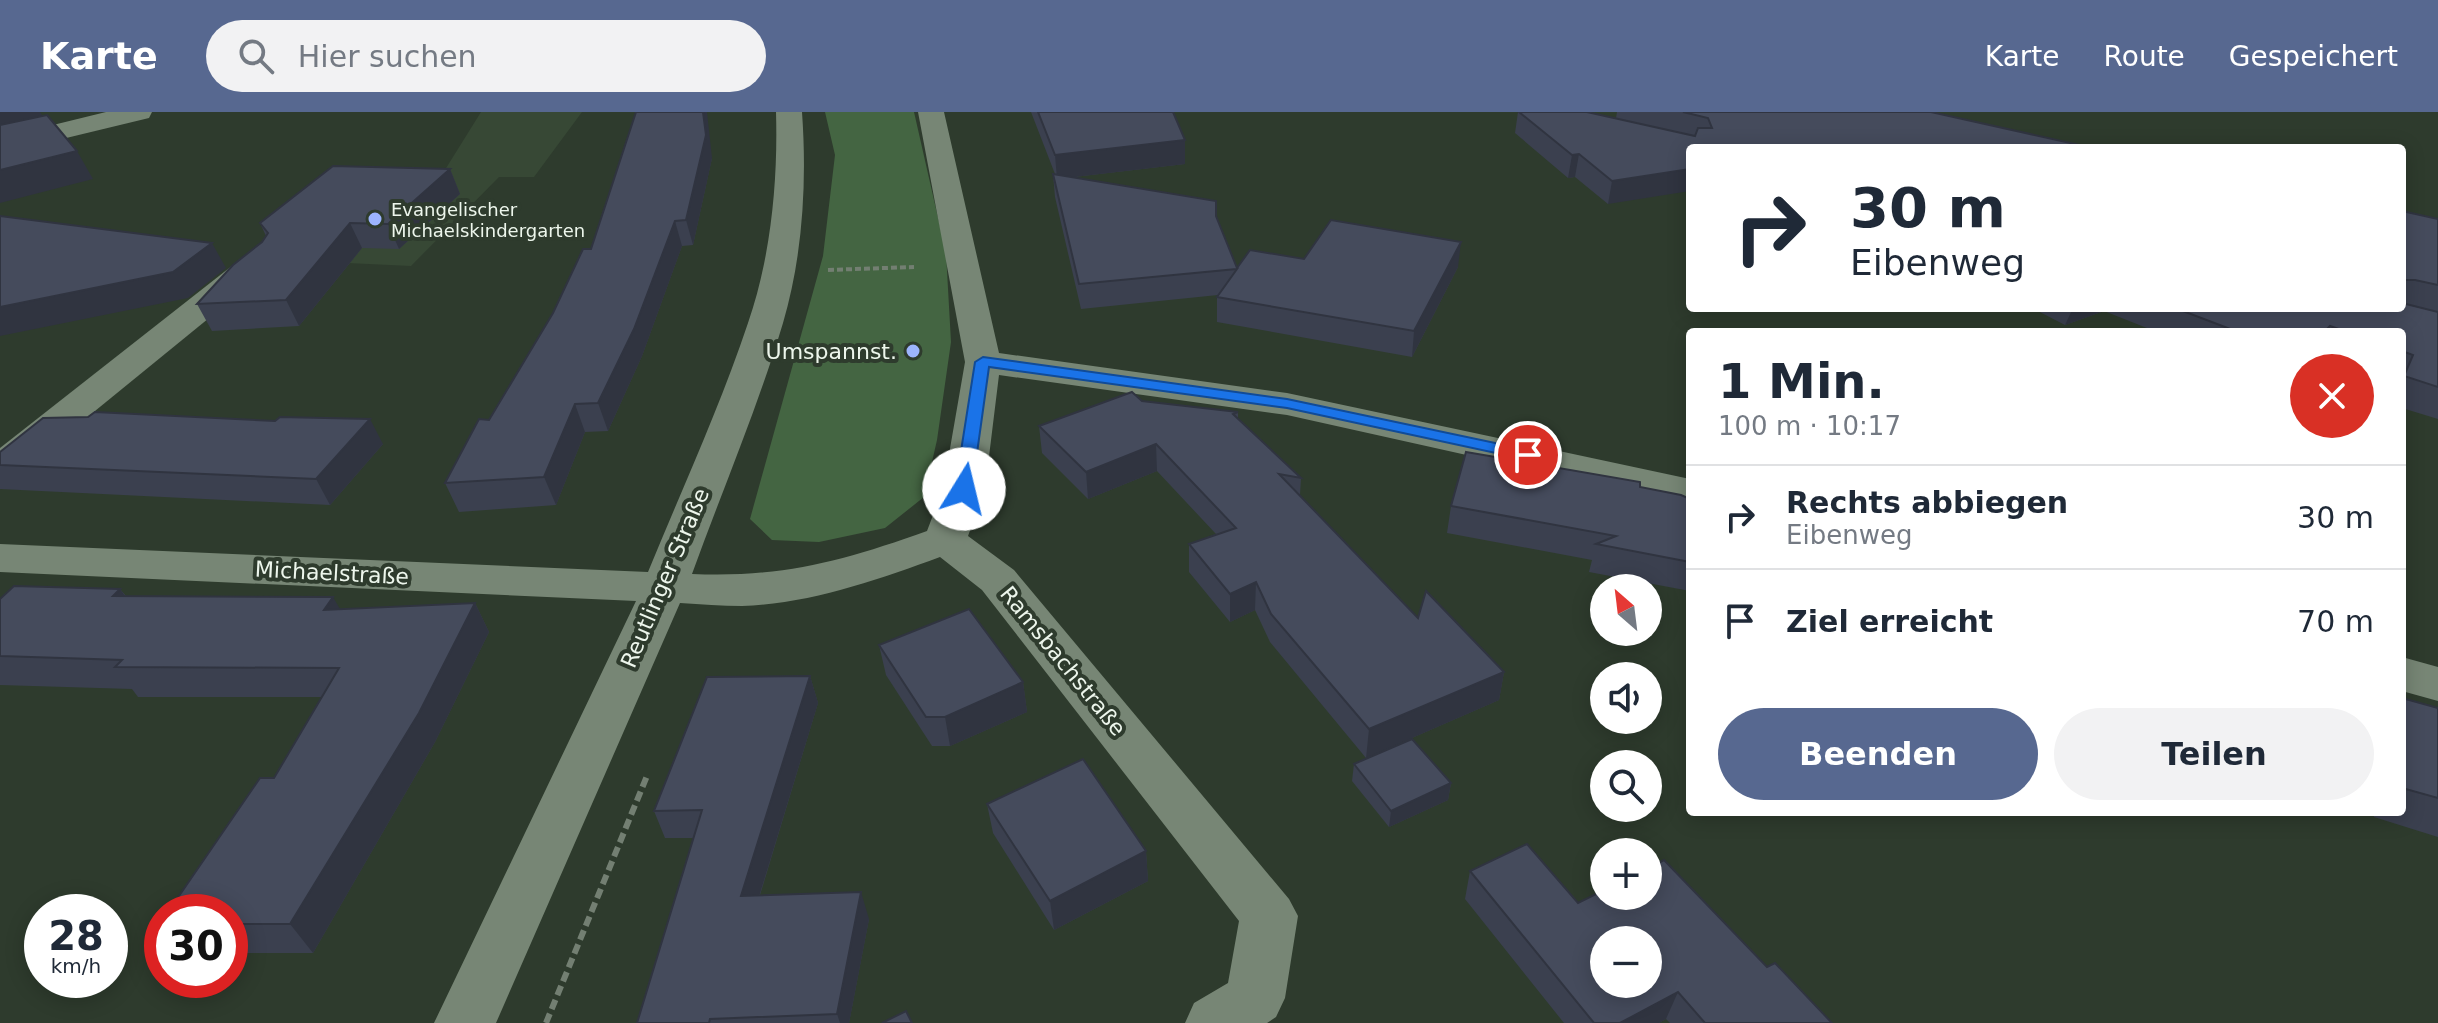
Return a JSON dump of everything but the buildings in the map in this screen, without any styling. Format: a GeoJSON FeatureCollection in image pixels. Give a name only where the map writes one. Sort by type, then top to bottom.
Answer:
{"type":"FeatureCollection","features":[{"type":"Feature","properties":{"kind":"street"},"geometry":{"type":"LineString","coordinates":[[0,146],[139,112]]}},
{"type":"Feature","properties":{"kind":"street","name":"Reutlinger Straße"},"geometry":{"type":"LineString","coordinates":[[465,1023],[664,589],[766,322],[778,272],[792,168],[789,112]]}},
{"type":"Feature","properties":{"kind":"street"},"geometry":{"type":"LineString","coordinates":[[664,589],[769,590],[862,570],[945,540],[964,489],[983,362],[931,112]]}},
{"type":"Feature","properties":{"kind":"street"},"geometry":{"type":"LineString","coordinates":[[0,468],[262,259]]}},
{"type":"Feature","properties":{"kind":"street"},"geometry":{"type":"LineString","coordinates":[[983,362],[1287,404],[1686,491]]}},
{"type":"Feature","properties":{"kind":"street"},"geometry":{"type":"LineString","coordinates":[[111,380],[161,381]]}},
{"type":"Feature","properties":{"kind":"street","name":"Ramsbachstraße"},"geometry":{"type":"LineString","coordinates":[[945,540],[998,580],[1269,916],[1255,998],[1216,1023]]}},
{"type":"Feature","properties":{"kind":"street","name":"Michaelstraße"},"geometry":{"type":"LineString","coordinates":[[0,558],[664,589]]}},
{"type":"Feature","properties":{"kind":"street"},"geometry":{"type":"LineString","coordinates":[[2406,675],[2438,684]]}},
{"type":"Feature","properties":{"kind":"path"},"geometry":{"type":"LineString","coordinates":[[778,272],[890,267],[963,269]]}},
{"type":"Feature","properties":{"kind":"shaded area","name":"Evangelischer Michaelskindergarten"},"geometry":{"type":"Polygon","coordinates":[[[481,112],[582,112],[534,177],[499,177],[411,266],[262,259],[438,181],[481,112]]]}},
{"type":"Feature","properties":{"kind":"green space"},"geometry":{"type":"Polygon","coordinates":[[[825,112],[914,112],[946,253],[951,342],[937,440],[924,497],[885,528],[819,542],[772,540],[750,519],[823,256],[835,155],[825,112]]]}},
{"type":"Feature","properties":{"kind":"place","name":"Evangelischer Michaelskindergarten"},"geometry":{"type":"Point","coordinates":[375,219]}},
{"type":"Feature","properties":{"kind":"place","name":"Umspannst."},"geometry":{"type":"Point","coordinates":[913,351]}},
{"type":"Feature","properties":{"kind":"route"},"geometry":{"type":"LineString","coordinates":[[964,489],[983,362],[1287,404],[1528,455]]}}]}
